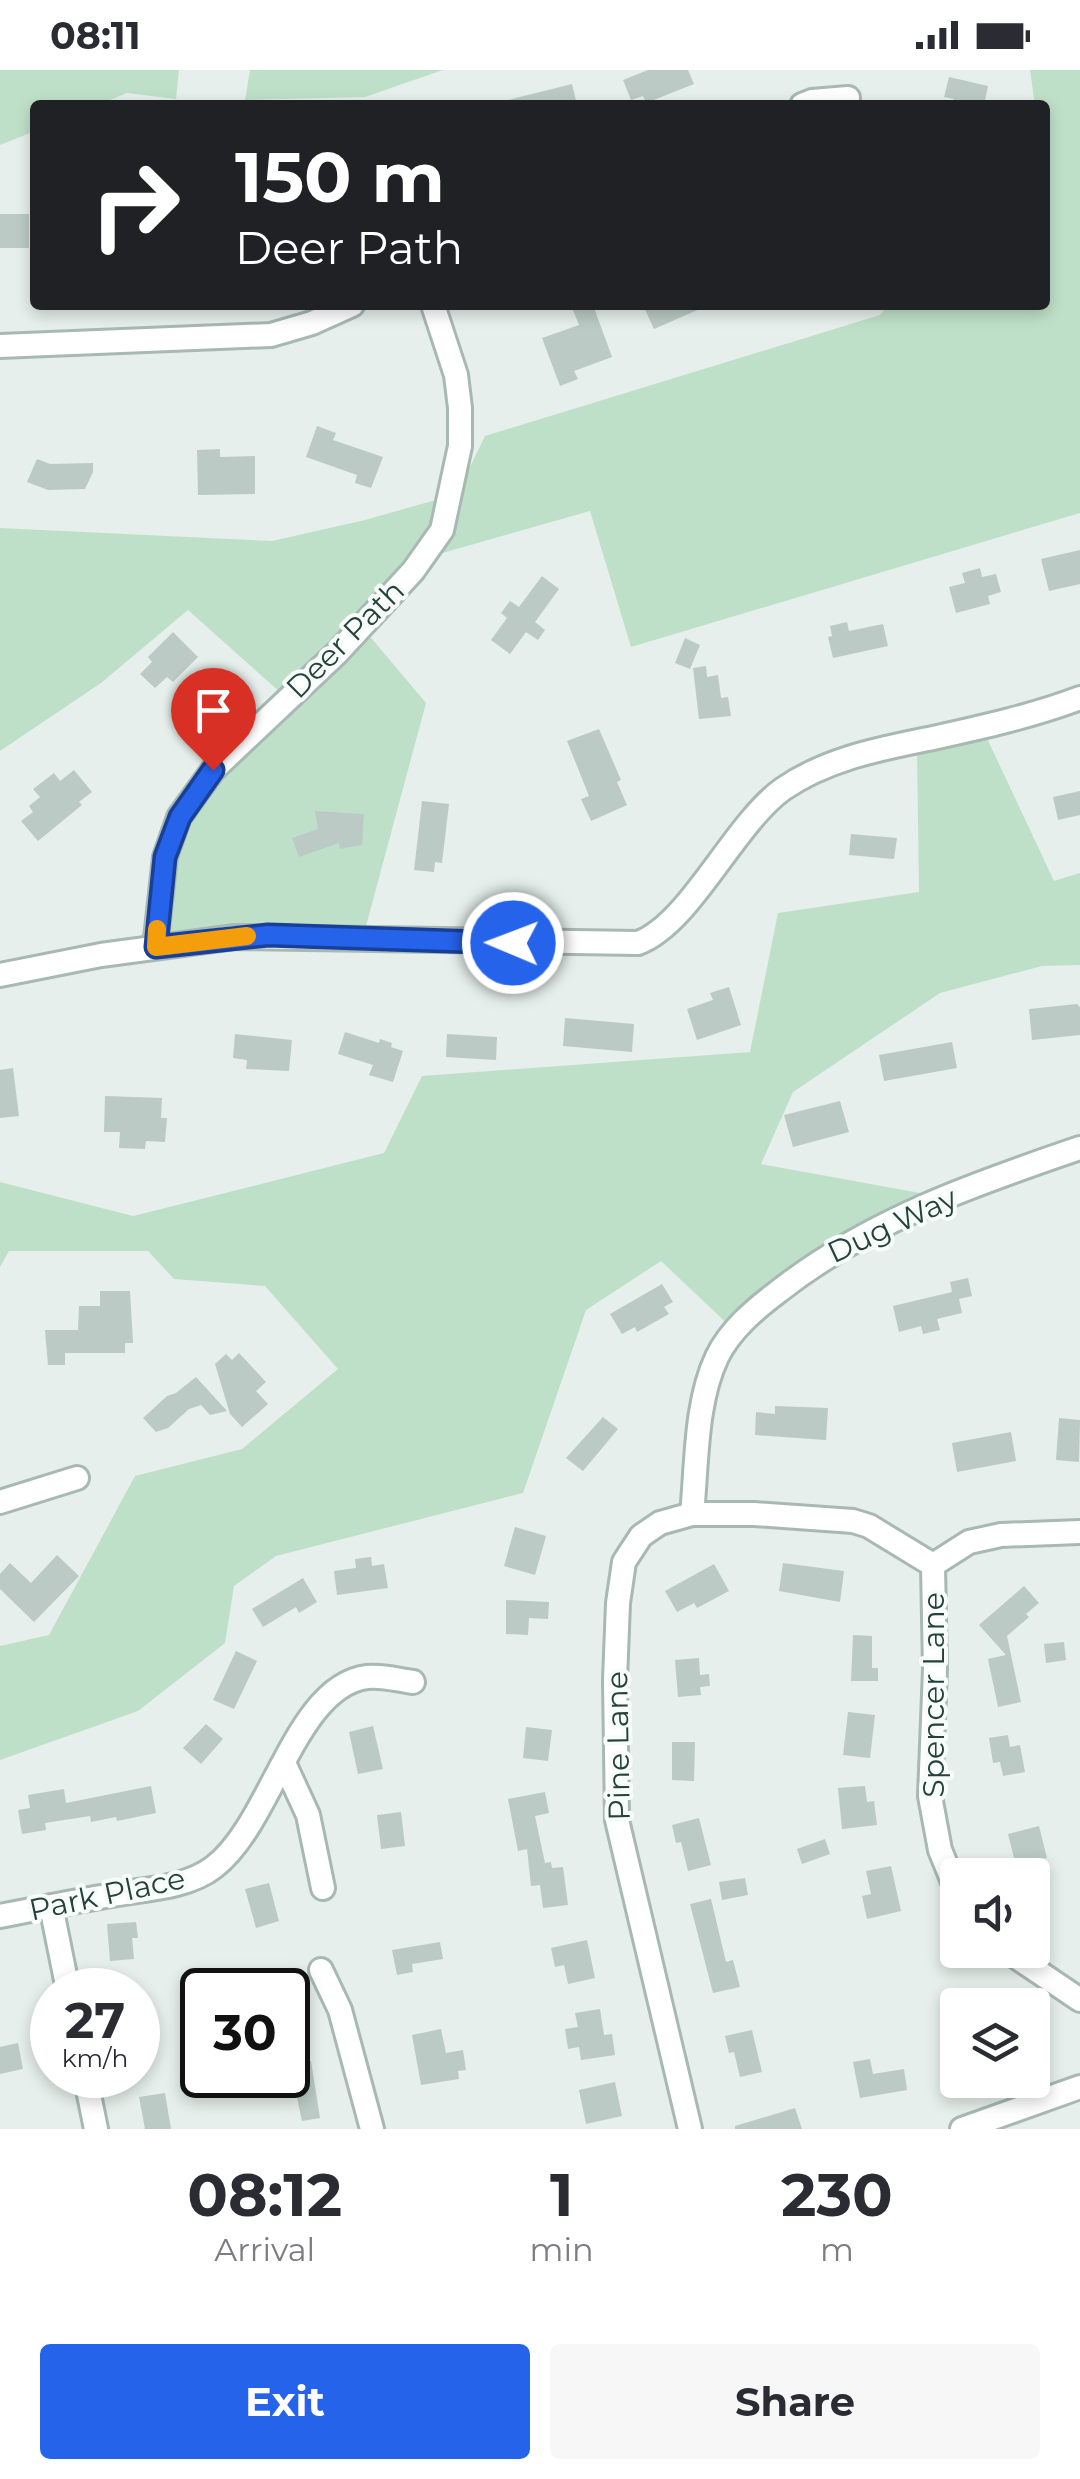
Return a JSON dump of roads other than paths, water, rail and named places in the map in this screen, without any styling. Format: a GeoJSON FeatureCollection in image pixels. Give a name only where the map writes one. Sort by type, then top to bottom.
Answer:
{"type":"FeatureCollection","features":[{"type":"Feature","properties":{"kind":"street"},"geometry":{"type":"LineString","coordinates":[[812,100],[848,98]]}},
{"type":"Feature","properties":{"kind":"street"},"geometry":{"type":"LineString","coordinates":[[0,346],[271,335],[341,310]]}},
{"type":"Feature","properties":{"kind":"street","name":"Deer Path"},"geometry":{"type":"LineString","coordinates":[[156,947],[165,857],[180,817],[213,770],[337,653],[413,571],[442,530],[460,446],[460,408],[456,375],[434,310]]}},
{"type":"Feature","properties":{"kind":"street"},"geometry":{"type":"LineString","coordinates":[[0,975],[156,947],[268,935],[638,943],[662,930],[752,819],[780,792],[813,770],[852,756],[993,724],[1080,698]]}},
{"type":"Feature","properties":{"kind":"street","name":"Dug Way"},"geometry":{"type":"LineString","coordinates":[[692,1514],[704,1406],[715,1360],[732,1334],[762,1304],[840,1246],[903,1214],[1080,1148]]}},
{"type":"Feature","properties":{"kind":"street"},"geometry":{"type":"LineString","coordinates":[[0,1502],[77,1478]]}},
{"type":"Feature","properties":{"kind":"street","name":"Spencer Lane"},"geometry":{"type":"LineString","coordinates":[[692,1514],[754,1514],[852,1522],[869,1526],[932,1566],[930,1796],[943,1858]]}},
{"type":"Feature","properties":{"kind":"street","name":"Pine Lane"},"geometry":{"type":"LineString","coordinates":[[690,2129],[617,1820],[615,1680],[618,1603],[624,1562],[630,1549],[660,1523],[692,1514]]}},
{"type":"Feature","properties":{"kind":"street"},"geometry":{"type":"LineString","coordinates":[[932,1566],[969,1542],[1001,1534],[1080,1532]]}},
{"type":"Feature","properties":{"kind":"street","name":"Park Place"},"geometry":{"type":"LineString","coordinates":[[0,1916],[176,1883],[212,1868],[247,1833],[304,1724],[324,1700],[368,1677],[413,1682]]}},
{"type":"Feature","properties":{"kind":"street"},"geometry":{"type":"LineString","coordinates":[[284,1765],[308,1815],[323,1888]]}},
{"type":"Feature","properties":{"kind":"street"},"geometry":{"type":"LineString","coordinates":[[51,1906],[64,1968]]}},
{"type":"Feature","properties":{"kind":"street"},"geometry":{"type":"LineString","coordinates":[[1033,1968],[1080,2000]]}},
{"type":"Feature","properties":{"kind":"street"},"geometry":{"type":"LineString","coordinates":[[321,1970],[340,2010],[372,2129]]}},
{"type":"Feature","properties":{"kind":"street"},"geometry":{"type":"LineString","coordinates":[[962,2129],[1080,2087]]}},
{"type":"Feature","properties":{"kind":"street"},"geometry":{"type":"LineString","coordinates":[[90,2098],[96,2129]]}}]}
